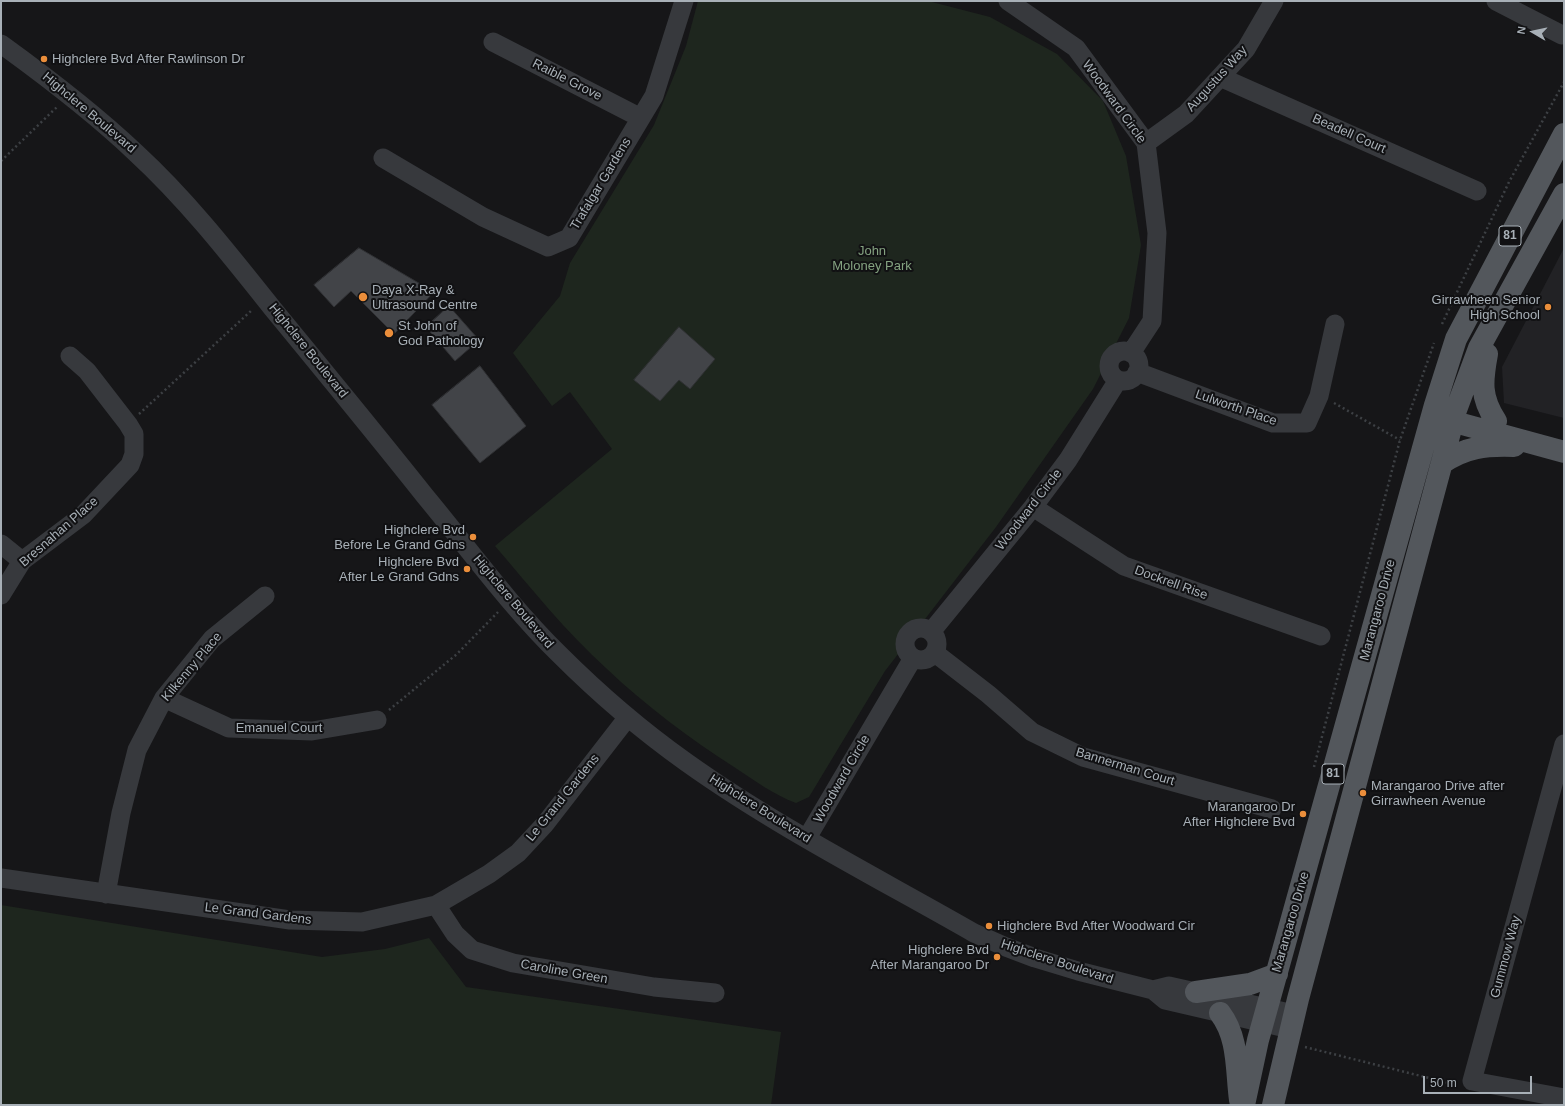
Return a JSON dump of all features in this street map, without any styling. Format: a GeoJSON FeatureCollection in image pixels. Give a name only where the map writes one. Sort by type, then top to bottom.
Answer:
{"type":"FeatureCollection","features":[{"type":"Feature","properties":{"kind":"main road","name":"Marangaroo Drive"},"geometry":{"type":"LineString","coordinates":[[1242,1105],[1433,410],[1456,339],[1564,134]]}},
{"type":"Feature","properties":{"kind":"main road","name":"Marangaroo Drive"},"geometry":{"type":"LineString","coordinates":[[1273,1105],[1292,1021],[1454,416],[1479,348],[1564,194]]}},
{"type":"Feature","properties":{"kind":"main road"},"geometry":{"type":"LineString","coordinates":[[1496,421],[1487,407],[1483,386],[1488,353],[1501,308]]}},
{"type":"Feature","properties":{"kind":"main road"},"geometry":{"type":"LineString","coordinates":[[1433,410],[1559,446]]}},
{"type":"Feature","properties":{"kind":"main road"},"geometry":{"type":"LineString","coordinates":[[1454,416],[1496,421],[1559,446]]}},
{"type":"Feature","properties":{"kind":"main road"},"geometry":{"type":"LineString","coordinates":[[1442,464],[1464,450],[1481,447],[1559,446]]}},
{"type":"Feature","properties":{"kind":"main road"},"geometry":{"type":"LineString","coordinates":[[1196,992],[1250,984],[1277,974]]}},
{"type":"Feature","properties":{"kind":"main road"},"geometry":{"type":"LineString","coordinates":[[1220,1013],[1229,1024],[1234,1040],[1242,1105]]}},
{"type":"Feature","properties":{"kind":"street","name":"Trafalgar Gardens"},"geometry":{"type":"LineString","coordinates":[[383,158],[483,217],[548,247],[569,238],[654,96],[684,1]]}},
{"type":"Feature","properties":{"kind":"street","name":"Woodward Circle"},"geometry":{"type":"LineString","coordinates":[[1008,1],[1032,8],[1076,48],[1146,144],[1157,233],[1152,322],[1131,353]]}},
{"type":"Feature","properties":{"kind":"street","name":"Augustus Way"},"geometry":{"type":"LineString","coordinates":[[1146,144],[1186,114],[1246,49],[1274,1]]}},
{"type":"Feature","properties":{"kind":"street"},"geometry":{"type":"LineString","coordinates":[[1496,1],[1562,35]]}},
{"type":"Feature","properties":{"kind":"street","name":"Raible Grove"},"geometry":{"type":"LineString","coordinates":[[493,42],[641,118]]}},
{"type":"Feature","properties":{"kind":"street","name":"Highclere Boulevard"},"geometry":{"type":"LineString","coordinates":[[1,44],[58,85],[102,122],[138,155],[196,215],[510,601],[559,655],[628,717],[689,764],[807,838],[974,933],[1006,947],[1078,971],[1154,990],[1165,1000],[1220,1013],[1266,1015]]}},
{"type":"Feature","properties":{"kind":"street","name":"Beadell Court"},"geometry":{"type":"LineString","coordinates":[[1220,77],[1477,191]]}},
{"type":"Feature","properties":{"kind":"street","name":"Lulworth Place"},"geometry":{"type":"LineString","coordinates":[[1137,372],[1273,423],[1306,423],[1319,396],[1335,324]]}},
{"type":"Feature","properties":{"kind":"street"},"geometry":{"type":"LineString","coordinates":[[1120,352],[1131,353],[1138,362],[1137,372],[1130,380],[1118,380],[1109,371],[1111,358],[1120,352]]}},
{"type":"Feature","properties":{"kind":"street","name":"Bresnahan Place"},"geometry":{"type":"LineString","coordinates":[[1,595],[22,561],[83,515],[130,465],[134,454],[134,434],[128,424],[87,371],[70,356]]}},
{"type":"Feature","properties":{"kind":"street","name":"Woodward Circle"},"geometry":{"type":"LineString","coordinates":[[931,632],[1033,507],[1068,460],[1118,380]]}},
{"type":"Feature","properties":{"kind":"street","name":"Dockrell Rise"},"geometry":{"type":"LineString","coordinates":[[1033,507],[1124,566],[1321,636]]}},
{"type":"Feature","properties":{"kind":"street"},"geometry":{"type":"LineString","coordinates":[[1,544],[22,561]]}},
{"type":"Feature","properties":{"kind":"street","name":"Kilkenny Place"},"geometry":{"type":"LineString","coordinates":[[106,894],[121,813],[137,750],[164,698],[212,639],[265,596]]}},
{"type":"Feature","properties":{"kind":"street"},"geometry":{"type":"LineString","coordinates":[[920,628],[931,632],[937,642],[934,653],[925,660],[912,658],[908,654],[905,647],[909,634],[920,628]]}},
{"type":"Feature","properties":{"kind":"street","name":"Bannerman Court"},"geometry":{"type":"LineString","coordinates":[[934,653],[988,694],[1032,732],[1083,757],[1272,809]]}},
{"type":"Feature","properties":{"kind":"street","name":"Woodward Circle"},"geometry":{"type":"LineString","coordinates":[[807,838],[912,658]]}},
{"type":"Feature","properties":{"kind":"street","name":"Emanuel Court"},"geometry":{"type":"LineString","coordinates":[[164,698],[229,728],[312,731],[377,720]]}},
{"type":"Feature","properties":{"kind":"street","name":"Le Grand Gardens"},"geometry":{"type":"LineString","coordinates":[[1,878],[290,920],[362,922],[436,905],[489,874],[518,853],[545,824],[628,717]]}},
{"type":"Feature","properties":{"kind":"street","name":"Gummow Way"},"geometry":{"type":"LineString","coordinates":[[1472,1081],[1564,744]]}},
{"type":"Feature","properties":{"kind":"street","name":"Caroline Green"},"geometry":{"type":"LineString","coordinates":[[436,905],[455,934],[472,950],[513,963],[654,987],[715,993]]}},
{"type":"Feature","properties":{"kind":"street","name":"Highclere Boulevard"},"geometry":{"type":"LineString","coordinates":[[1154,990],[1169,986],[1196,992],[1266,1015],[1292,1021]]}},
{"type":"Feature","properties":{"kind":"street"},"geometry":{"type":"LineString","coordinates":[[1472,1081],[1564,1098]]}},
{"type":"Feature","properties":{"kind":"path"},"geometry":{"type":"LineString","coordinates":[[1442,325],[1509,182],[1564,82]]}},
{"type":"Feature","properties":{"kind":"path"},"geometry":{"type":"LineString","coordinates":[[1,161],[57,107]]}},
{"type":"Feature","properties":{"kind":"path"},"geometry":{"type":"LineString","coordinates":[[128,424],[252,310]]}},
{"type":"Feature","properties":{"kind":"path"},"geometry":{"type":"LineString","coordinates":[[1314,768],[1400,440],[1436,339]]}},
{"type":"Feature","properties":{"kind":"path"},"geometry":{"type":"LineString","coordinates":[[1319,396],[1400,440]]}},
{"type":"Feature","properties":{"kind":"path"},"geometry":{"type":"LineString","coordinates":[[377,720],[457,654],[510,601]]}},
{"type":"Feature","properties":{"kind":"path"},"geometry":{"type":"LineString","coordinates":[[1304,1046],[1449,1083],[1472,1081]]}},
{"type":"Feature","properties":{"kind":"shaded area","name":"Girrawheen Senior High School"},"geometry":{"type":"Polygon","coordinates":[[[1564,248],[1564,418],[1504,403],[1502,367],[1564,248]]]}},
{"type":"Feature","properties":{"kind":"green space","name":"John Moloney Park"},"geometry":{"type":"Polygon","coordinates":[[[698,1],[928,1],[990,17],[1057,54],[1103,101],[1126,156],[1141,245],[1129,318],[1093,389],[996,527],[885,671],[809,797],[796,803],[772,792],[717,756],[668,721],[637,696],[577,640],[495,546],[612,449],[570,392],[552,406],[513,353],[560,296],[570,263],[654,125],[686,46],[698,1]]]}},
{"type":"Feature","properties":{"kind":"green space"},"geometry":{"type":"Polygon","coordinates":[[[1,905],[322,957],[385,949],[429,938],[466,987],[781,1032],[771,1105],[1,1105],[1,905]]]}},
{"type":"Feature","properties":{"kind":"building"},"geometry":{"type":"Polygon","coordinates":[[[359,248],[434,292],[394,334],[351,291],[334,307],[314,285],[359,248]]]}},
{"type":"Feature","properties":{"kind":"building"},"geometry":{"type":"Polygon","coordinates":[[[449,306],[479,340],[455,361],[426,327],[449,306]]]}},
{"type":"Feature","properties":{"kind":"building"},"geometry":{"type":"Polygon","coordinates":[[[679,327],[715,359],[690,389],[679,380],[660,401],[634,380],[679,327]]]}},
{"type":"Feature","properties":{"kind":"building"},"geometry":{"type":"Polygon","coordinates":[[[480,366],[526,426],[480,463],[432,405],[480,366]]]}},
{"type":"Feature","properties":{"kind":"place","name":"Highclere Bvd After Rawlinson Dr"},"geometry":{"type":"Point","coordinates":[44,59]}},
{"type":"Feature","properties":{"kind":"place","name":"Daya X-Ray & Ultrasound Centre"},"geometry":{"type":"Point","coordinates":[363,297]}},
{"type":"Feature","properties":{"kind":"place","name":"Girrawheen Senior High School"},"geometry":{"type":"Point","coordinates":[1548,307]}},
{"type":"Feature","properties":{"kind":"place","name":"St John of God Pathology"},"geometry":{"type":"Point","coordinates":[389,333]}},
{"type":"Feature","properties":{"kind":"place","name":"Highclere Bvd Before Le Grand Gdns"},"geometry":{"type":"Point","coordinates":[473,537]}},
{"type":"Feature","properties":{"kind":"place","name":"Highclere Bvd After Le Grand Gdns"},"geometry":{"type":"Point","coordinates":[467,569]}},
{"type":"Feature","properties":{"kind":"place","name":"Marangaroo Drive after Girrawheen Avenue"},"geometry":{"type":"Point","coordinates":[1363,793]}},
{"type":"Feature","properties":{"kind":"place","name":"Marangaroo Dr After Highclere Bvd"},"geometry":{"type":"Point","coordinates":[1303,814]}},
{"type":"Feature","properties":{"kind":"place","name":"Highclere Bvd After Woodward Cir"},"geometry":{"type":"Point","coordinates":[989,926]}},
{"type":"Feature","properties":{"kind":"place","name":"Highclere Bvd After Marangaroo Dr"},"geometry":{"type":"Point","coordinates":[997,957]}}]}
